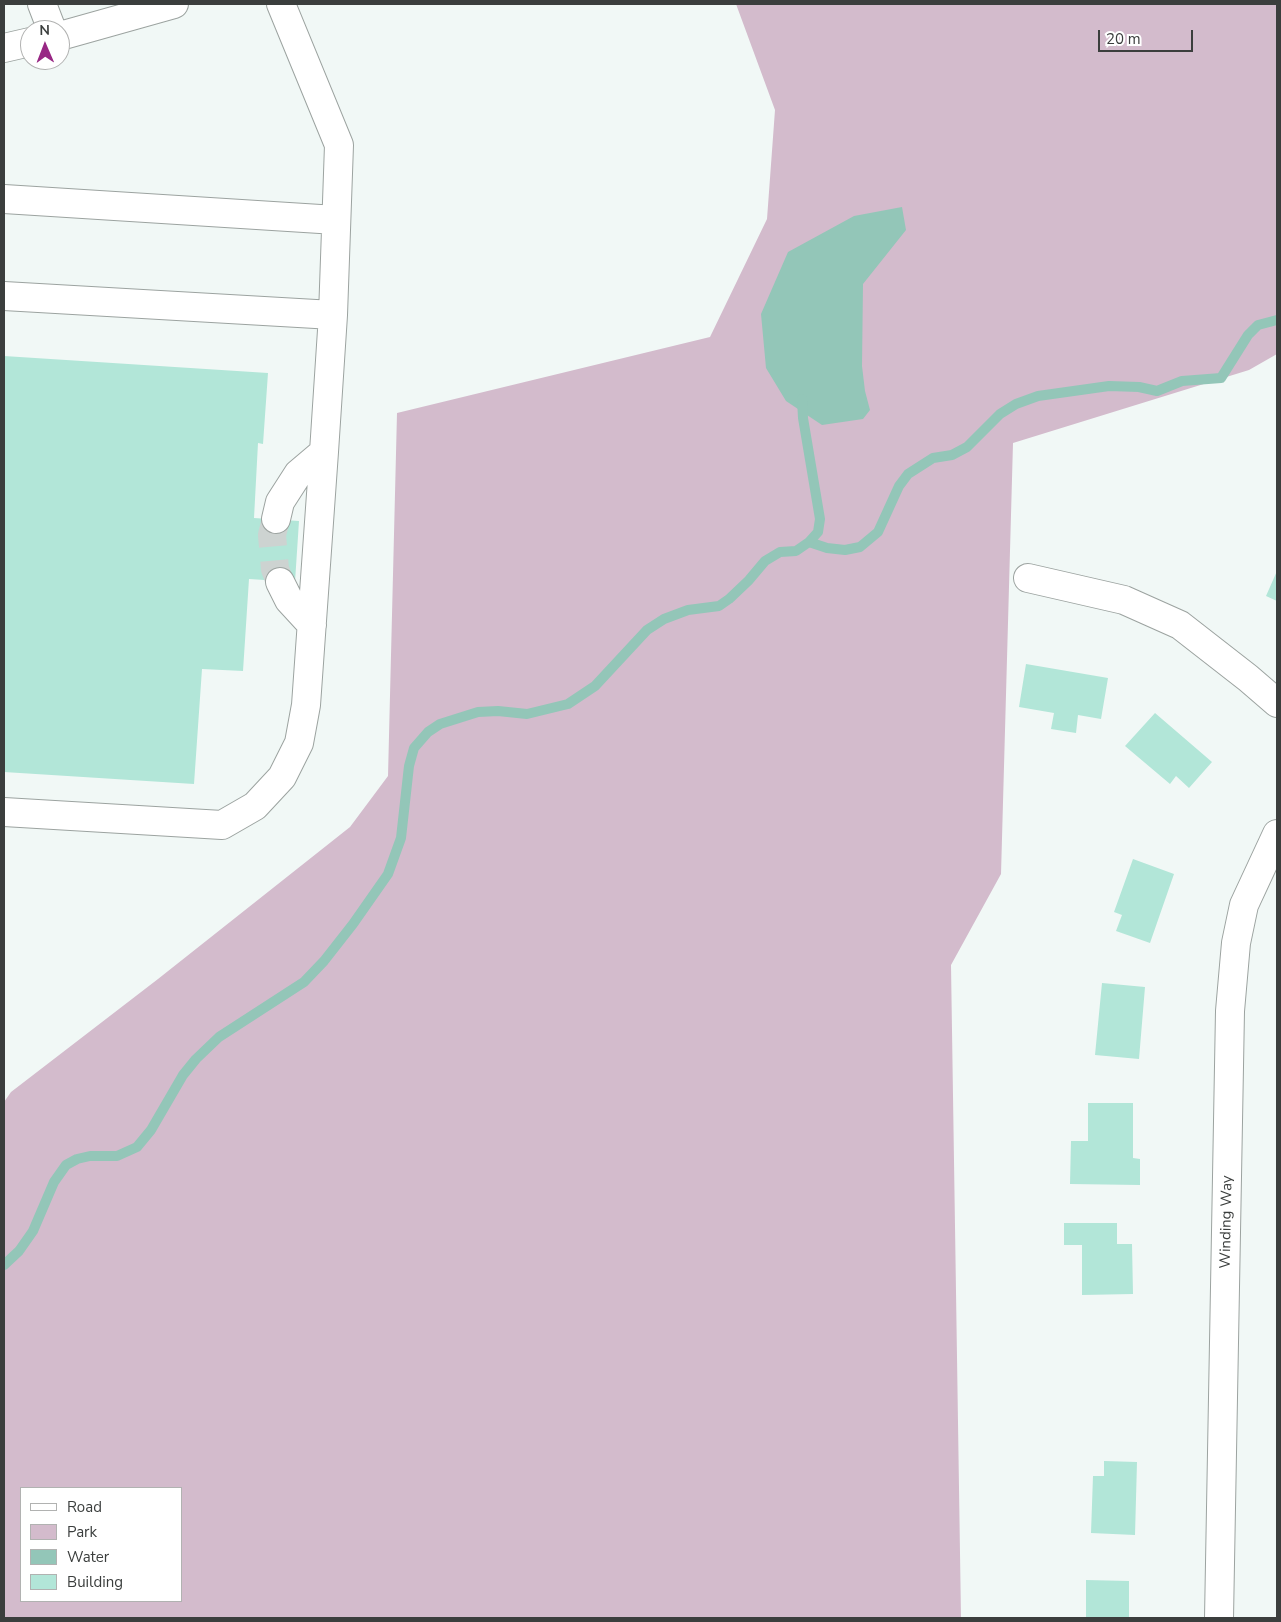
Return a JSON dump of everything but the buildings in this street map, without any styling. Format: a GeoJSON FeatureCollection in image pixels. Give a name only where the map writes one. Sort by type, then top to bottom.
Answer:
{"type":"FeatureCollection","features":[{"type":"Feature","properties":{"kind":"street"},"geometry":{"type":"LineString","coordinates":[[42,4],[48,20]]}},
{"type":"Feature","properties":{"kind":"street"},"geometry":{"type":"LineString","coordinates":[[70,33],[174,4]]}},
{"type":"Feature","properties":{"kind":"street"},"geometry":{"type":"LineString","coordinates":[[4,812],[222,825],[255,806],[276,784],[282,777],[300,743],[306,705],[333,315],[339,145],[281,4]]}},
{"type":"Feature","properties":{"kind":"street"},"geometry":{"type":"LineString","coordinates":[[4,48],[20,44]]}},
{"type":"Feature","properties":{"kind":"street"},"geometry":{"type":"LineString","coordinates":[[4,199],[336,220]]}},
{"type":"Feature","properties":{"kind":"street"},"geometry":{"type":"LineString","coordinates":[[4,296],[333,315]]}},
{"type":"Feature","properties":{"kind":"street"},"geometry":{"type":"LineString","coordinates":[[276,519],[280,502],[298,474],[324,452]]}},
{"type":"Feature","properties":{"kind":"street"},"geometry":{"type":"LineString","coordinates":[[1028,578],[1124,600],[1180,625],[1277,703]]}},
{"type":"Feature","properties":{"kind":"street"},"geometry":{"type":"LineString","coordinates":[[280,582],[289,600],[312,625]]}},
{"type":"Feature","properties":{"kind":"street","name":"Winding Way"},"geometry":{"type":"LineString","coordinates":[[1219,1618],[1230,1011],[1236,943],[1244,905],[1277,834]]}},
{"type":"Feature","properties":{"kind":"green space"},"geometry":{"type":"Polygon","coordinates":[[[736,4],[1277,4],[1277,354],[1249,370],[1013,443],[1001,874],[951,965],[961,1618],[4,1618],[4,1102],[11,1092],[158,979],[350,827],[388,776],[397,413],[710,337],[767,219],[775,110],[736,4]]]}},
{"type":"Feature","properties":{"kind":"water"},"geometry":{"type":"Polygon","coordinates":[[[902,207],[906,230],[863,284],[862,366],[865,391],[870,410],[863,419],[822,425],[786,401],[766,368],[761,314],[788,252],[854,216],[902,207]]]}},
{"type":"Feature","properties":{"kind":"waterway"},"geometry":{"type":"LineString","coordinates":[[809,542],[827,548],[845,550],[860,547],[878,532],[899,486],[908,474],[933,458],[952,455],[967,447],[1000,414],[1016,404],[1038,396],[1109,386],[1139,387],[1157,391],[1182,381],[1221,378],[1248,335],[1258,325],[1277,320]]}},
{"type":"Feature","properties":{"kind":"waterway"},"geometry":{"type":"LineString","coordinates":[[4,1265],[19,1251],[33,1231],[54,1182],[66,1165],[77,1159],[90,1156],[117,1156],[137,1147],[151,1130],[183,1075],[196,1059],[219,1037],[304,982],[324,961],[388,874],[401,838],[409,766],[414,748],[428,732],[440,724],[478,712],[498,711],[527,714],[568,704],[595,686],[647,630],[664,619],[688,610],[719,606],[749,580],[765,561],[780,552],[796,551],[809,542],[818,532],[820,519],[803,418],[802,399]]}},
{"type":"Feature","properties":{"kind":"tunnel"},"geometry":{"type":"LineString","coordinates":[[276,519],[272,535],[275,569],[280,582]]}}]}
